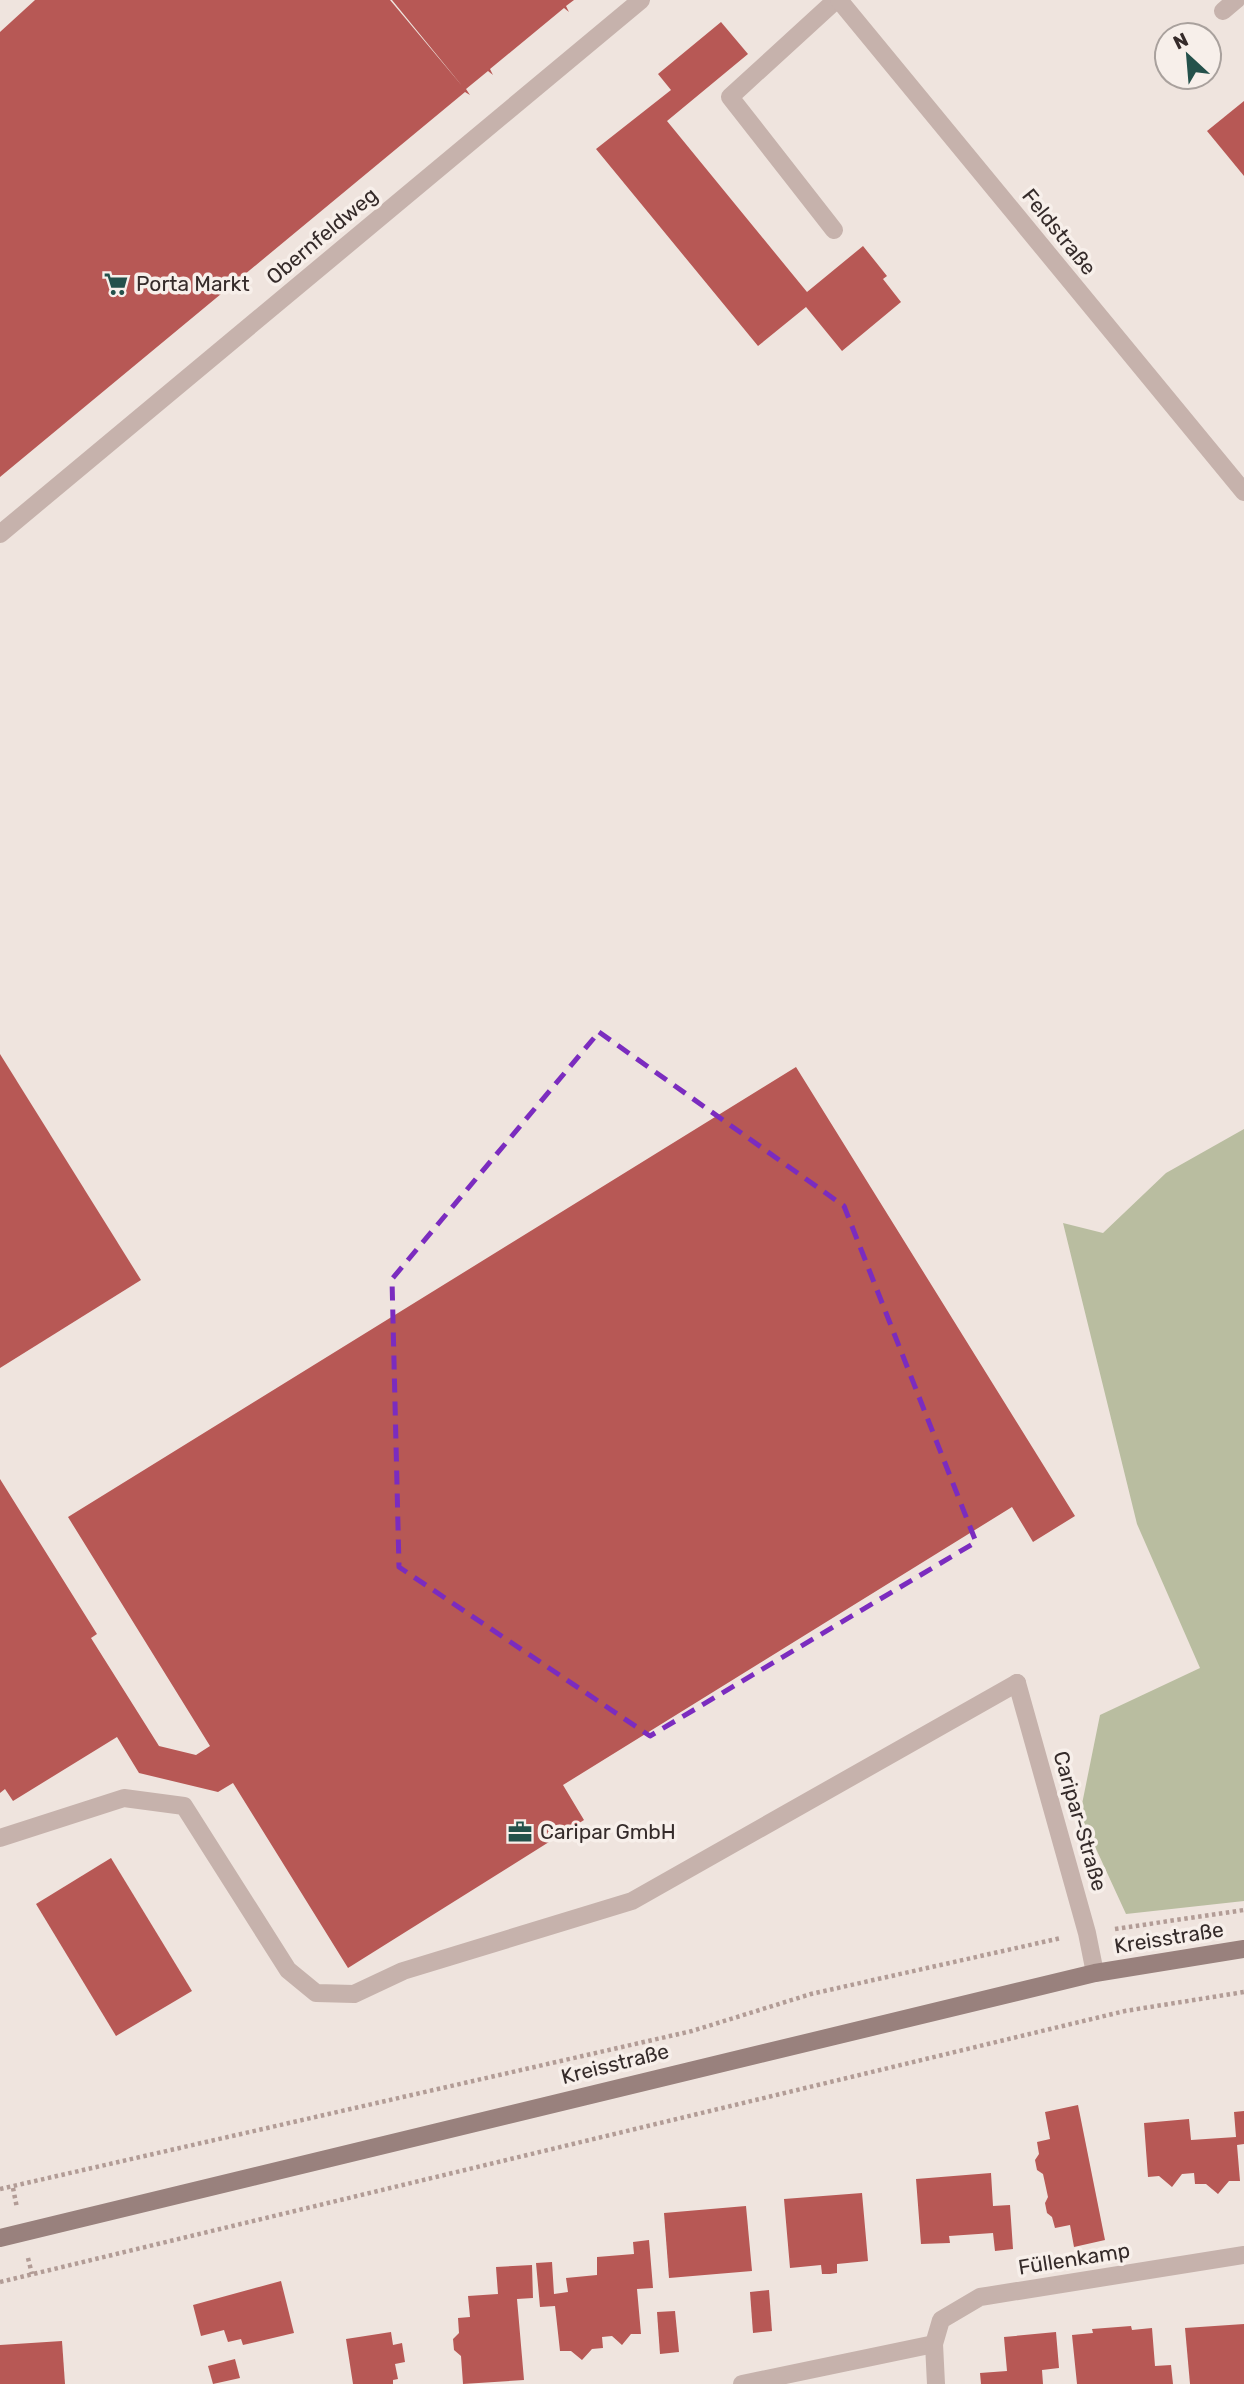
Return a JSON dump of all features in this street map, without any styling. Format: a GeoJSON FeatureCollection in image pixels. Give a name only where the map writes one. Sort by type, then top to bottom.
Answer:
{"type":"FeatureCollection","features":[{"type":"Feature","properties":{"kind":"main road","name":"Kreisstraße"},"geometry":{"type":"LineString","coordinates":[[0,2238],[1095,1973],[1244,1949]]}},
{"type":"Feature","properties":{"kind":"street","name":"Obernfeldweg"},"geometry":{"type":"LineString","coordinates":[[0,534],[640,0]]}},
{"type":"Feature","properties":{"kind":"street"},"geometry":{"type":"LineString","coordinates":[[834,230],[730,97],[838,0]]}},
{"type":"Feature","properties":{"kind":"street","name":"Feldstraße"},"geometry":{"type":"LineString","coordinates":[[838,0],[1244,492]]}},
{"type":"Feature","properties":{"kind":"street","name":"Caripar-Straße"},"geometry":{"type":"LineString","coordinates":[[0,1838],[124,1798],[184,1806],[288,1970],[316,1993],[354,1994],[403,1971],[632,1901],[1017,1684],[1087,1933],[1095,1973]]}},
{"type":"Feature","properties":{"kind":"street","name":"Füllenkamp"},"geometry":{"type":"LineString","coordinates":[[934,2344],[941,2320],[980,2297],[1244,2255]]}},
{"type":"Feature","properties":{"kind":"street"},"geometry":{"type":"LineString","coordinates":[[742,2384],[934,2344],[936,2384]]}},
{"type":"Feature","properties":{"kind":"path"},"geometry":{"type":"LineString","coordinates":[[0,2189],[692,2031],[811,1994],[1087,1933],[1244,1910]]}},
{"type":"Feature","properties":{"kind":"path"},"geometry":{"type":"LineString","coordinates":[[0,2282],[1125,2011],[1244,1992]]}},
{"type":"Feature","properties":{"kind":"highlighted area"},"geometry":{"type":"Polygon","coordinates":[[[599,1032],[844,1206],[976,1542],[650,1736],[399,1567],[392,1279],[599,1032]]]}},
{"type":"Feature","properties":{"kind":"green space"},"geometry":{"type":"Polygon","coordinates":[[[1244,1129],[1244,1901],[1126,1914],[1080,1814],[1100,1715],[1200,1668],[1137,1524],[1063,1223],[1103,1233],[1166,1173],[1244,1129]]]}},
{"type":"Feature","properties":{"kind":"building","name":"Porta Markt"},"geometry":{"type":"Polygon","coordinates":[[[35,0],[390,0],[463,87],[392,0],[574,0],[566,6],[569,12],[564,8],[490,69],[493,75],[488,71],[466,89],[470,95],[465,92],[0,477],[0,32],[35,0]]]}},
{"type":"Feature","properties":{"kind":"building"},"geometry":{"type":"Polygon","coordinates":[[[721,22],[748,54],[667,121],[807,292],[863,246],[887,276],[883,279],[901,302],[842,351],[806,307],[758,346],[596,149],[671,90],[658,74],[721,22]]]}},
{"type":"Feature","properties":{"kind":"building"},"geometry":{"type":"Polygon","coordinates":[[[1244,101],[1244,176],[1207,131],[1244,101]]]}},
{"type":"Feature","properties":{"kind":"building"},"geometry":{"type":"Polygon","coordinates":[[[0,1054],[141,1280],[0,1368],[0,1054]]]}},
{"type":"Feature","properties":{"kind":"building"},"geometry":{"type":"Polygon","coordinates":[[[796,1067],[1075,1516],[1033,1542],[1012,1507],[563,1785],[584,1820],[348,1968],[233,1783],[218,1792],[139,1773],[117,1737],[13,1801],[5,1789],[0,1793],[0,1479],[97,1634],[91,1638],[159,1746],[196,1755],[210,1746],[68,1517],[796,1067]]]}},
{"type":"Feature","properties":{"kind":"building"},"geometry":{"type":"Polygon","coordinates":[[[111,1858],[192,1991],[116,2036],[36,1904],[111,1858]]]}},
{"type":"Feature","properties":{"kind":"building"},"geometry":{"type":"Polygon","coordinates":[[[1078,2105],[1105,2240],[1074,2247],[1070,2225],[1055,2228],[1052,2217],[1047,2213],[1045,2203],[1048,2197],[1043,2174],[1037,2170],[1035,2160],[1039,2154],[1037,2142],[1050,2139],[1045,2112],[1078,2105]]]}},
{"type":"Feature","properties":{"kind":"building"},"geometry":{"type":"Polygon","coordinates":[[[1244,2111],[1244,2144],[1237,2145],[1240,2181],[1229,2181],[1218,2194],[1206,2184],[1195,2184],[1194,2173],[1182,2174],[1172,2187],[1159,2176],[1148,2177],[1144,2123],[1189,2119],[1191,2140],[1236,2137],[1234,2112],[1244,2111]]]}},
{"type":"Feature","properties":{"kind":"building"},"geometry":{"type":"Polygon","coordinates":[[[991,2173],[993,2206],[1010,2205],[1013,2249],[995,2251],[993,2233],[949,2236],[950,2243],[921,2244],[916,2179],[991,2173]]]}},
{"type":"Feature","properties":{"kind":"building"},"geometry":{"type":"Polygon","coordinates":[[[862,2193],[868,2261],[837,2264],[837,2273],[830,2274],[822,2274],[821,2265],[790,2268],[784,2199],[862,2193]]]}},
{"type":"Feature","properties":{"kind":"building"},"geometry":{"type":"Polygon","coordinates":[[[746,2206],[752,2271],[669,2278],[664,2213],[746,2206]]]}},
{"type":"Feature","properties":{"kind":"building"},"geometry":{"type":"Polygon","coordinates":[[[649,2240],[653,2288],[637,2289],[641,2334],[631,2334],[622,2345],[612,2336],[602,2337],[603,2348],[592,2349],[582,2360],[571,2351],[560,2351],[555,2306],[540,2307],[536,2263],[552,2262],[554,2294],[568,2292],[566,2278],[597,2275],[597,2257],[634,2254],[633,2242],[649,2240]]]}},
{"type":"Feature","properties":{"kind":"building"},"geometry":{"type":"Polygon","coordinates":[[[532,2265],[533,2298],[517,2299],[524,2380],[463,2384],[461,2356],[454,2350],[453,2339],[459,2333],[458,2318],[470,2317],[468,2296],[498,2294],[496,2267],[532,2265]]]}},
{"type":"Feature","properties":{"kind":"building"},"geometry":{"type":"Polygon","coordinates":[[[281,2281],[294,2333],[243,2345],[241,2339],[228,2342],[224,2330],[201,2336],[193,2305],[281,2281]]]}},
{"type":"Feature","properties":{"kind":"building"},"geometry":{"type":"Polygon","coordinates":[[[769,2290],[772,2331],[753,2333],[750,2292],[769,2290]]]}},
{"type":"Feature","properties":{"kind":"building"},"geometry":{"type":"Polygon","coordinates":[[[675,2311],[679,2352],[660,2354],[657,2312],[675,2311]]]}},
{"type":"Feature","properties":{"kind":"building"},"geometry":{"type":"Polygon","coordinates":[[[1244,2324],[1244,2384],[1190,2384],[1185,2328],[1244,2324]]]}},
{"type":"Feature","properties":{"kind":"building"},"geometry":{"type":"Polygon","coordinates":[[[1131,2326],[1132,2330],[1152,2328],[1155,2366],[1171,2365],[1173,2384],[1077,2384],[1072,2335],[1093,2333],[1092,2329],[1131,2326]]]}},
{"type":"Feature","properties":{"kind":"building"},"geometry":{"type":"Polygon","coordinates":[[[391,2332],[393,2345],[402,2343],[405,2362],[395,2364],[398,2379],[393,2380],[393,2384],[353,2384],[346,2339],[391,2332]]]}},
{"type":"Feature","properties":{"kind":"building"},"geometry":{"type":"Polygon","coordinates":[[[1056,2332],[1059,2368],[1042,2370],[1043,2384],[981,2384],[980,2373],[1007,2371],[1004,2337],[1056,2332]]]}},
{"type":"Feature","properties":{"kind":"building"},"geometry":{"type":"Polygon","coordinates":[[[62,2341],[65,2384],[0,2384],[0,2345],[62,2341]]]}},
{"type":"Feature","properties":{"kind":"building"},"geometry":{"type":"Polygon","coordinates":[[[235,2359],[240,2378],[213,2384],[208,2366],[235,2359]]]}},
{"type":"Feature","properties":{"kind":"place","name":"Porta Markt"},"geometry":{"type":"Point","coordinates":[116,284]}},
{"type":"Feature","properties":{"kind":"place","name":"Caripar GmbH"},"geometry":{"type":"Point","coordinates":[520,1832]}}]}
